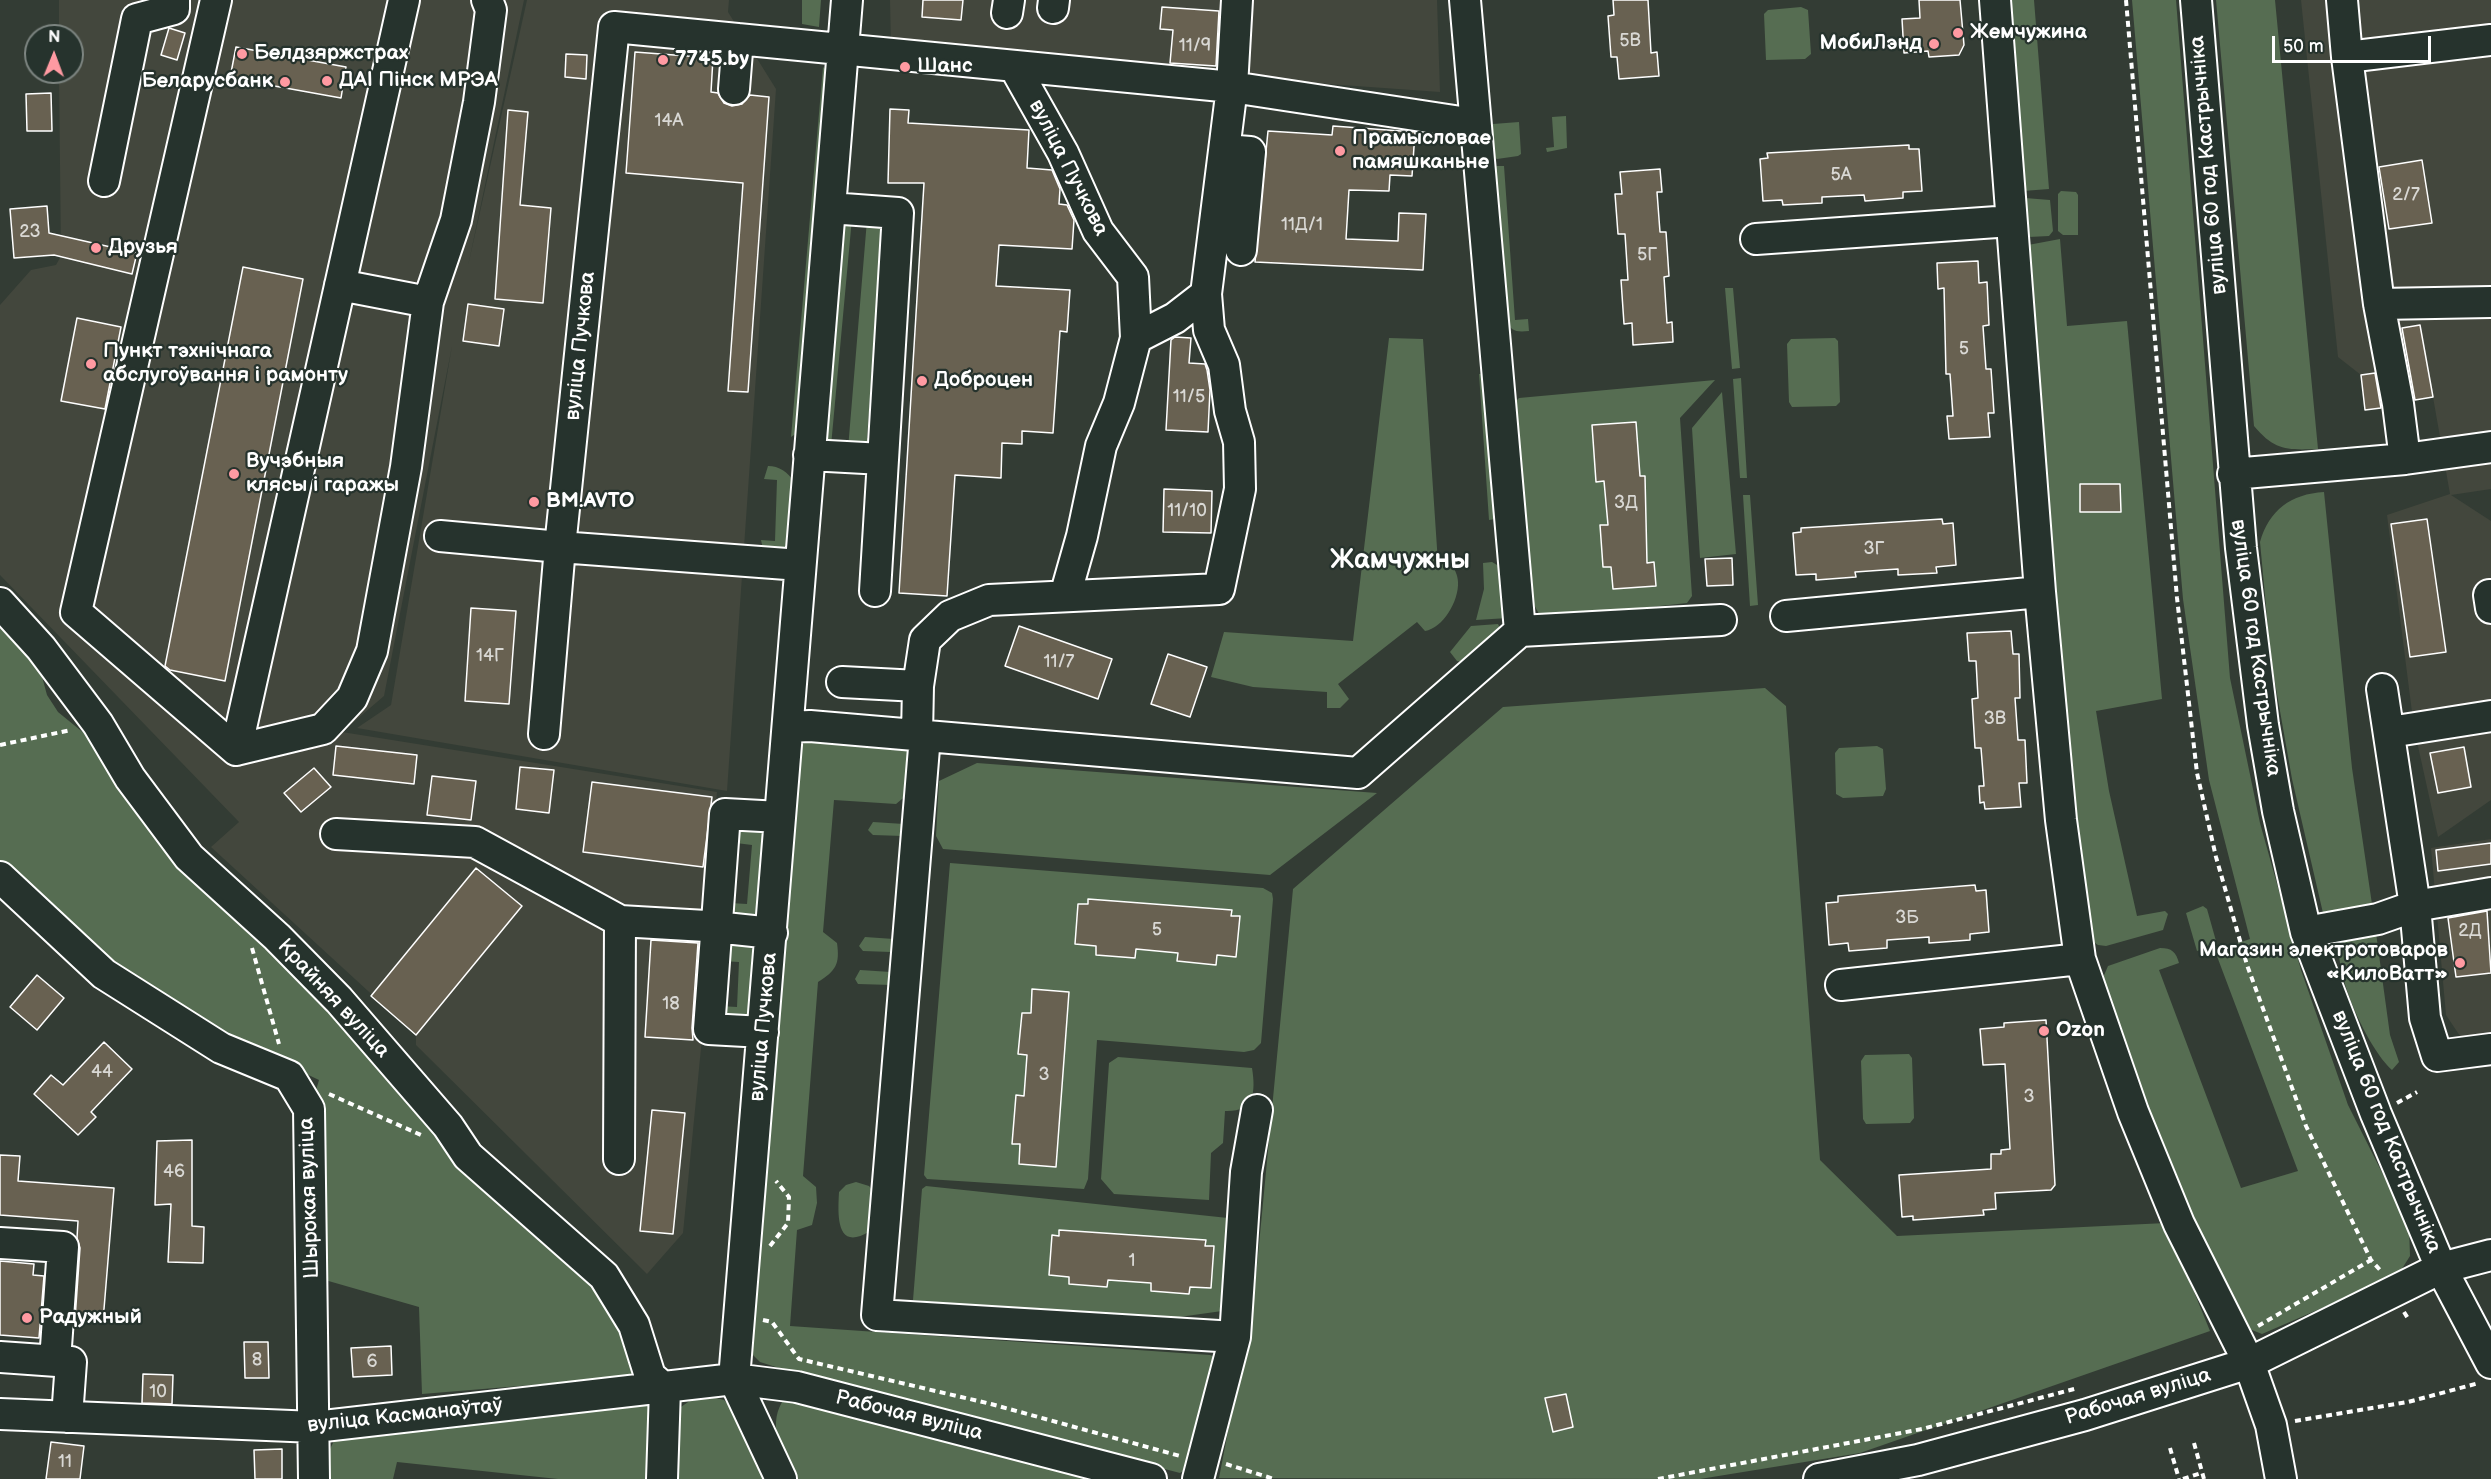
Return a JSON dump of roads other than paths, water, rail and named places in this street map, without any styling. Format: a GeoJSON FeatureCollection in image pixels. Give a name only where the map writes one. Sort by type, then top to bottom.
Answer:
{"type":"FeatureCollection","features":[{"type":"Feature","properties":{"kind":"street"},"geometry":{"type":"LineString","coordinates":[[104,181],[137,19],[174,9],[174,0]]}},
{"type":"Feature","properties":{"kind":"street"},"geometry":{"type":"LineString","coordinates":[[216,0],[76,612],[236,750]]}},
{"type":"Feature","properties":{"kind":"street"},"geometry":{"type":"LineString","coordinates":[[236,750],[404,0]]}},
{"type":"Feature","properties":{"kind":"street"},"geometry":{"type":"LineString","coordinates":[[236,750],[323,729],[352,698],[372,651],[406,467],[428,302],[456,220],[479,102],[491,10],[487,0]]}},
{"type":"Feature","properties":{"kind":"street","name":"вуліца Пучкова"},"geometry":{"type":"LineString","coordinates":[[781,1479],[734,1379],[737,1319],[764,1032],[847,0]]}},
{"type":"Feature","properties":{"kind":"street"},"geometry":{"type":"LineString","coordinates":[[1235,1337],[877,1314],[921,735],[918,686],[926,640],[950,616],[989,600],[1219,589],[1239,489],[1239,442],[1230,411],[1224,365],[1209,330],[1206,294],[1232,87],[1237,0]]}},
{"type":"Feature","properties":{"kind":"street"},"geometry":{"type":"LineString","coordinates":[[1465,0],[1474,124],[1520,631]]}},
{"type":"Feature","properties":{"kind":"street"},"geometry":{"type":"LineString","coordinates":[[1995,0],[2040,592],[2061,820],[2080,959],[2133,1112],[2180,1224],[2242,1350],[2271,1425],[2282,1479]]}},
{"type":"Feature","properties":{"kind":"street","name":"вуліца 60 год Кастрычніка"},"geometry":{"type":"LineString","coordinates":[[2196,0],[2233,474],[2263,725],[2278,811],[2306,932],[2376,1114],[2486,1373]]}},
{"type":"Feature","properties":{"kind":"street"},"geometry":{"type":"LineString","coordinates":[[2342,0],[2347,57],[2379,304],[2398,404],[2405,459]]}},
{"type":"Feature","properties":{"kind":"street","name":"вуліца Пучкова"},"geometry":{"type":"LineString","coordinates":[[560,547],[614,27],[1232,87],[1474,124]]}},
{"type":"Feature","properties":{"kind":"street"},"geometry":{"type":"LineString","coordinates":[[734,89],[738,39]]}},
{"type":"Feature","properties":{"kind":"street"},"geometry":{"type":"LineString","coordinates":[[2347,57],[2491,40]]}},
{"type":"Feature","properties":{"kind":"street","name":"вуліца Пучкова"},"geometry":{"type":"LineString","coordinates":[[1014,66],[1063,153],[1098,231],[1133,277],[1136,338],[1119,403],[1101,446],[1082,536],[1065,596]]}},
{"type":"Feature","properties":{"kind":"street"},"geometry":{"type":"LineString","coordinates":[[1225,150],[1250,152],[1241,250]]}},
{"type":"Feature","properties":{"kind":"street"},"geometry":{"type":"LineString","coordinates":[[830,208],[898,213],[875,591]]}},
{"type":"Feature","properties":{"kind":"street"},"geometry":{"type":"LineString","coordinates":[[1756,239],[2012,221]]}},
{"type":"Feature","properties":{"kind":"street"},"geometry":{"type":"LineString","coordinates":[[340,285],[428,302]]}},
{"type":"Feature","properties":{"kind":"street"},"geometry":{"type":"LineString","coordinates":[[1136,338],[1175,318],[1206,294]]}},
{"type":"Feature","properties":{"kind":"street"},"geometry":{"type":"LineString","coordinates":[[2379,304],[2491,302]]}},
{"type":"Feature","properties":{"kind":"street"},"geometry":{"type":"LineString","coordinates":[[2233,474],[2405,459],[2491,447]]}},
{"type":"Feature","properties":{"kind":"street"},"geometry":{"type":"LineString","coordinates":[[809,455],[883,459]]}},
{"type":"Feature","properties":{"kind":"street"},"geometry":{"type":"LineString","coordinates":[[440,536],[800,565]]}},
{"type":"Feature","properties":{"kind":"street"},"geometry":{"type":"LineString","coordinates":[[544,734],[560,547]]}},
{"type":"Feature","properties":{"kind":"street"},"geometry":{"type":"LineString","coordinates":[[1786,616],[2040,592]]}},
{"type":"Feature","properties":{"kind":"street","name":"Крайняя вуліца"},"geometry":{"type":"LineString","coordinates":[[0,603],[41,648],[98,724],[130,778],[189,857],[339,1000],[448,1126],[468,1156],[604,1276],[634,1325],[650,1376],[665,1389]]}},
{"type":"Feature","properties":{"kind":"street"},"geometry":{"type":"LineString","coordinates":[[788,727],[810,726],[1358,773],[1520,631],[1721,620]]}},
{"type":"Feature","properties":{"kind":"street"},"geometry":{"type":"LineString","coordinates":[[842,682],[918,686]]}},
{"type":"Feature","properties":{"kind":"street"},"geometry":{"type":"LineString","coordinates":[[2382,689],[2415,906],[2425,1018],[2437,1056],[2491,1049]]}},
{"type":"Feature","properties":{"kind":"street"},"geometry":{"type":"LineString","coordinates":[[2390,732],[2491,716]]}},
{"type":"Feature","properties":{"kind":"street"},"geometry":{"type":"LineString","coordinates":[[764,1032],[709,1029],[725,814],[780,817]]}},
{"type":"Feature","properties":{"kind":"street"},"geometry":{"type":"LineString","coordinates":[[336,834],[475,842],[620,921],[772,933]]}},
{"type":"Feature","properties":{"kind":"street","name":"Шырокая вуліца"},"geometry":{"type":"LineString","coordinates":[[0,877],[104,974],[221,1048],[289,1076],[309,1109],[314,1479]]}},
{"type":"Feature","properties":{"kind":"street"},"geometry":{"type":"LineString","coordinates":[[2306,932],[2378,919],[2415,906],[2491,893]]}},
{"type":"Feature","properties":{"kind":"street"},"geometry":{"type":"LineString","coordinates":[[619,1159],[620,921]]}},
{"type":"Feature","properties":{"kind":"street"},"geometry":{"type":"LineString","coordinates":[[1841,985],[2080,959]]}},
{"type":"Feature","properties":{"kind":"street"},"geometry":{"type":"LineString","coordinates":[[1201,1471],[1235,1337],[1246,1172],[1257,1110]]}},
{"type":"Feature","properties":{"kind":"street"},"geometry":{"type":"LineString","coordinates":[[0,1243],[63,1247],[55,1361]]}},
{"type":"Feature","properties":{"kind":"street","name":"вуліца 60 год Кастрычніка"},"geometry":{"type":"LineString","coordinates":[[2441,1268],[2491,1255]]}},
{"type":"Feature","properties":{"kind":"street","name":"Рабочая вуліца"},"geometry":{"type":"LineString","coordinates":[[1819,1479],[1951,1451],[2085,1415],[2242,1350],[2392,1293],[2441,1268]]}},
{"type":"Feature","properties":{"kind":"street"},"geometry":{"type":"LineString","coordinates":[[0,1357],[71,1362],[67,1417]]}},
{"type":"Feature","properties":{"kind":"street","name":"Рабочая вуліца"},"geometry":{"type":"LineString","coordinates":[[665,1389],[734,1379],[797,1388],[1151,1479]]}},
{"type":"Feature","properties":{"kind":"street"},"geometry":{"type":"LineString","coordinates":[[662,1479],[665,1389]]}},
{"type":"Feature","properties":{"kind":"street","name":"вуліца Касманаўтаў"},"geometry":{"type":"LineString","coordinates":[[0,1414],[315,1427],[665,1389]]}},
{"type":"Feature","properties":{"kind":"place","name":"Жемчужина"},"geometry":{"type":"Point","coordinates":[1958,33]}},
{"type":"Feature","properties":{"kind":"place","name":"МобиЛэнд"},"geometry":{"type":"Point","coordinates":[1934,44]}},
{"type":"Feature","properties":{"kind":"place","name":"Белдзяржстрах"},"geometry":{"type":"Point","coordinates":[242,54]}},
{"type":"Feature","properties":{"kind":"place","name":"7745.by"},"geometry":{"type":"Point","coordinates":[663,60]}},
{"type":"Feature","properties":{"kind":"place","name":"Шанс"},"geometry":{"type":"Point","coordinates":[905,67]}},
{"type":"Feature","properties":{"kind":"place","name":"ДАІ Пінск МРЭА"},"geometry":{"type":"Point","coordinates":[327,81]}},
{"type":"Feature","properties":{"kind":"place","name":"Беларусбанк"},"geometry":{"type":"Point","coordinates":[285,82]}},
{"type":"Feature","properties":{"kind":"place","name":"Прамысловае памяшканьне"},"geometry":{"type":"Point","coordinates":[1340,151]}},
{"type":"Feature","properties":{"kind":"place","name":"Друзья"},"geometry":{"type":"Point","coordinates":[96,248]}},
{"type":"Feature","properties":{"kind":"place","name":"Пункт тэхнічнага абслугоўвання і рамонту"},"geometry":{"type":"Point","coordinates":[91,364]}},
{"type":"Feature","properties":{"kind":"place","name":"Доброцен"},"geometry":{"type":"Point","coordinates":[922,381]}},
{"type":"Feature","properties":{"kind":"place","name":"Вучэбныя клясы і гаражы"},"geometry":{"type":"Point","coordinates":[234,474]}},
{"type":"Feature","properties":{"kind":"place","name":"BM.AVTO"},"geometry":{"type":"Point","coordinates":[534,502]}},
{"type":"Feature","properties":{"kind":"place","name":"Магазин электротоваров «КилоВатт»"},"geometry":{"type":"Point","coordinates":[2460,963]}},
{"type":"Feature","properties":{"kind":"place","name":"Ozon"},"geometry":{"type":"Point","coordinates":[2044,1031]}},
{"type":"Feature","properties":{"kind":"place","name":"Радужный"},"geometry":{"type":"Point","coordinates":[27,1318]}},
{"type":"Feature","properties":{"kind":"district","name":"Жамчужны"},"geometry":{"type":"Point","coordinates":[1400,561]}}]}
